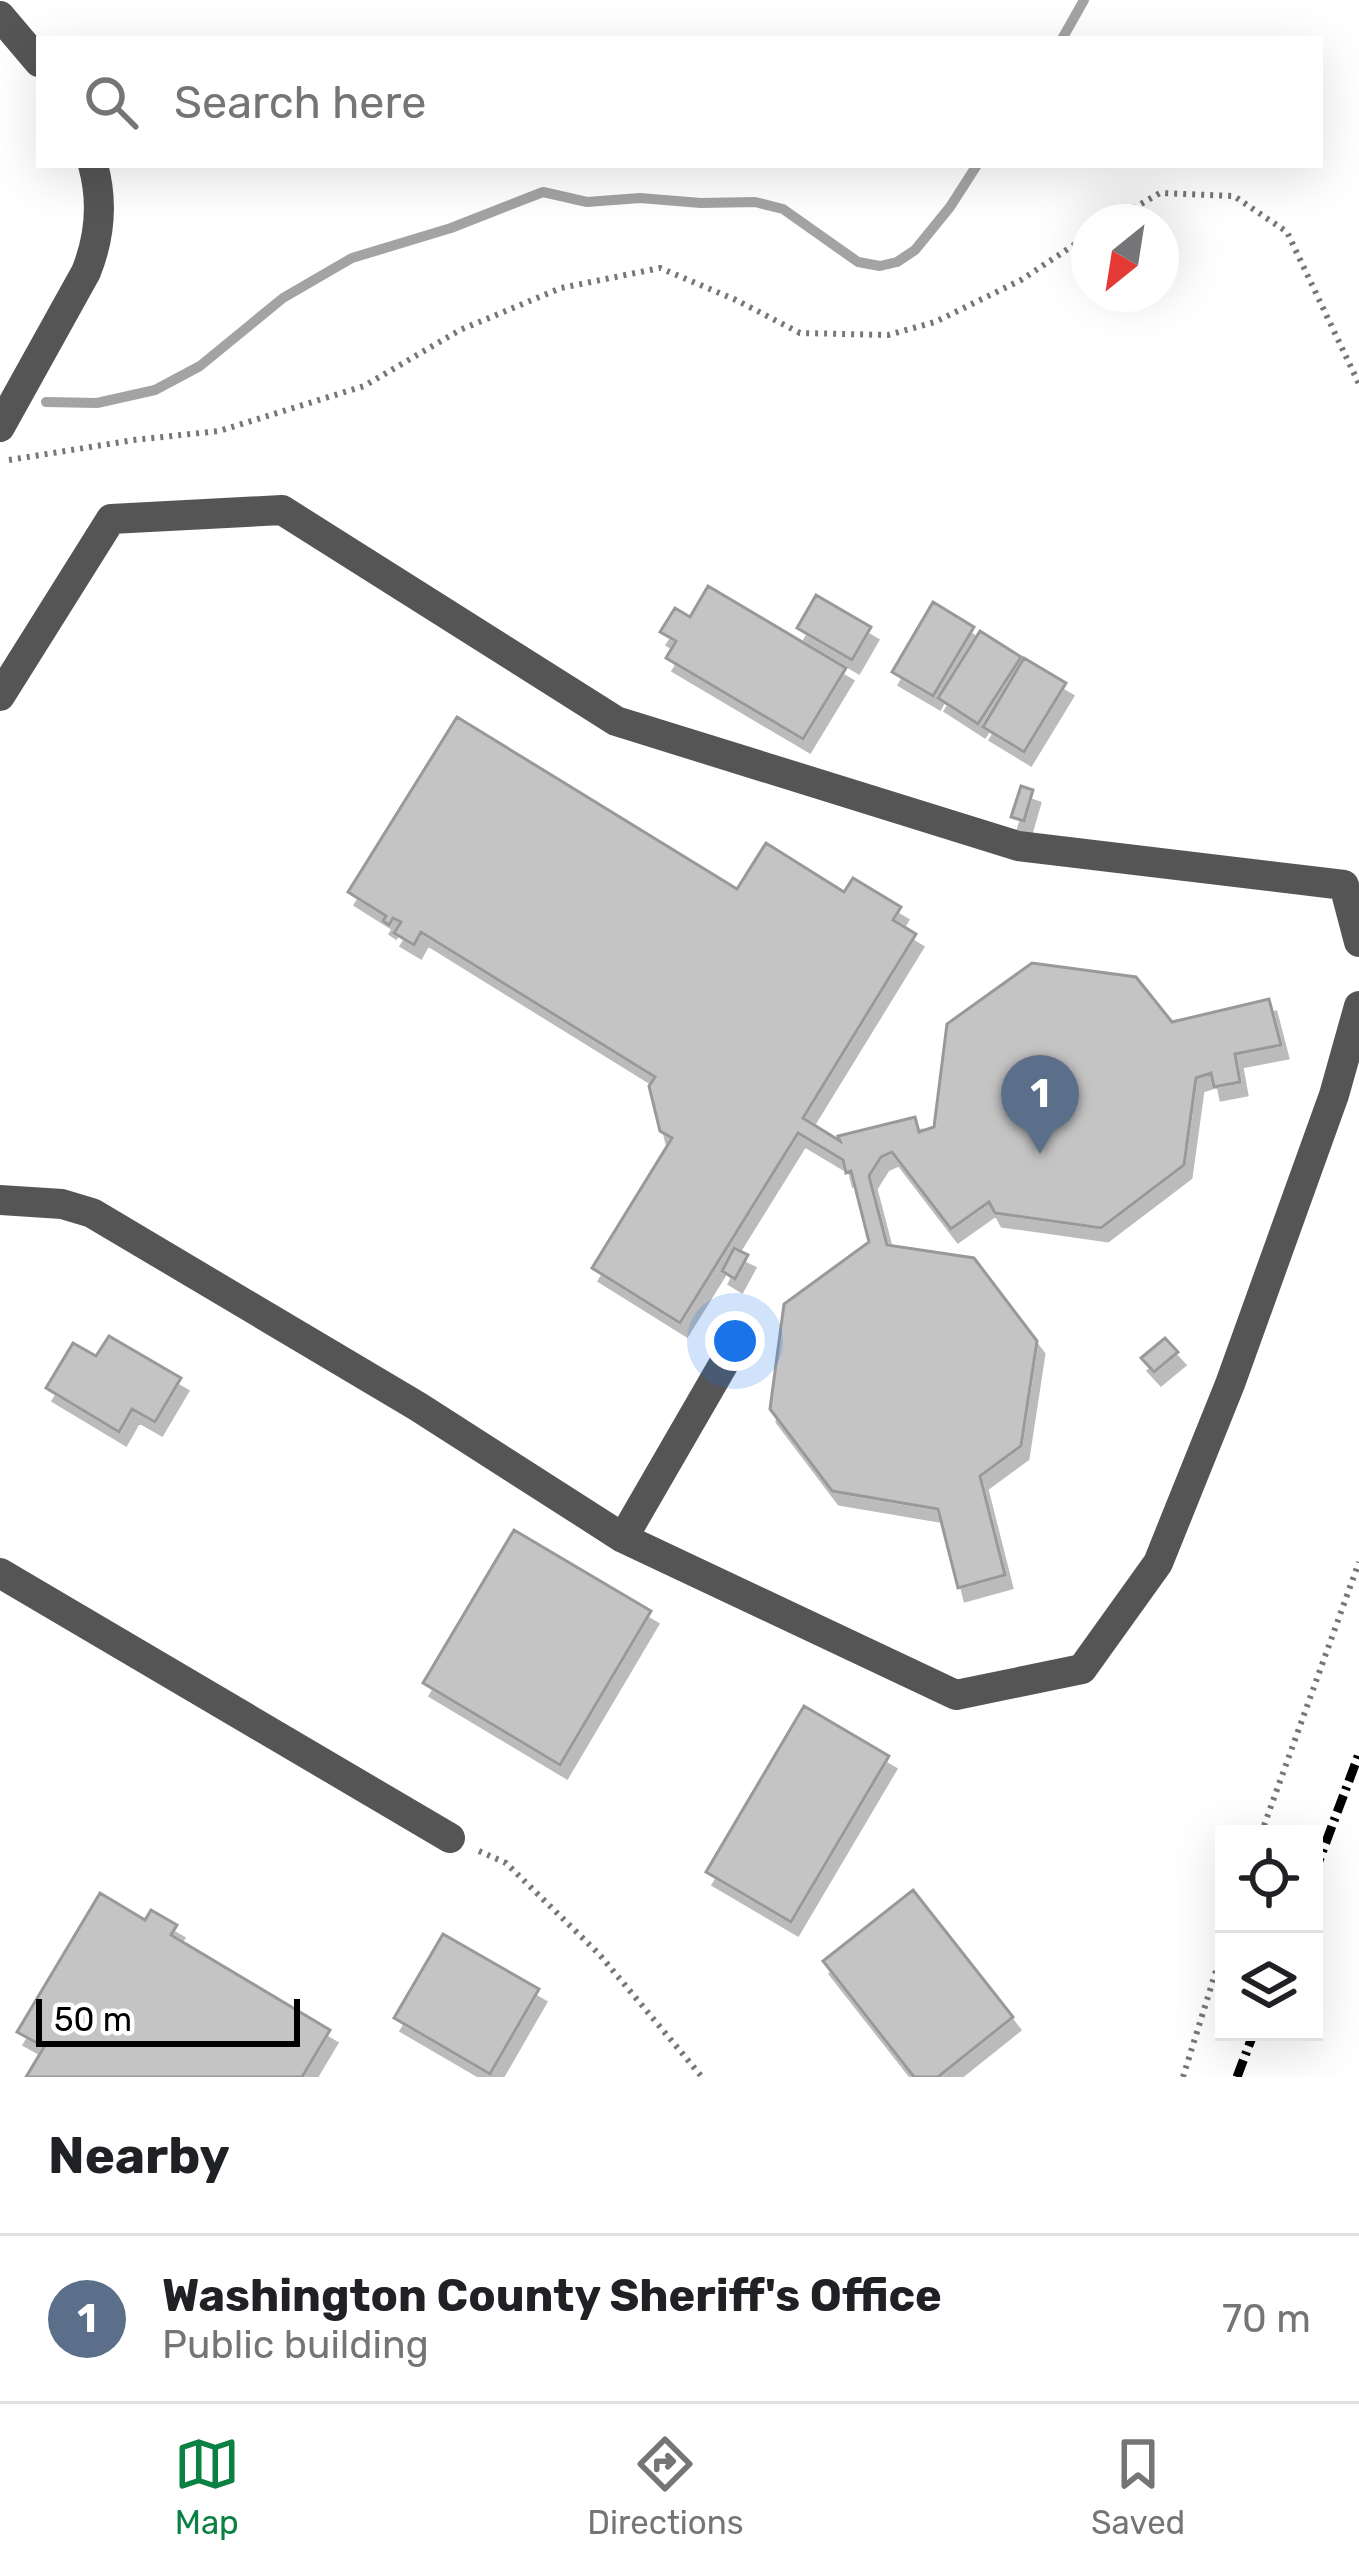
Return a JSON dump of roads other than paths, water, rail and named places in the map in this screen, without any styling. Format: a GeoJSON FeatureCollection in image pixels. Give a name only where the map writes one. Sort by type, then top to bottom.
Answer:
{"type":"FeatureCollection","features":[{"type":"Feature","properties":{"kind":"street"},"geometry":{"type":"LineString","coordinates":[[0,16],[36,58]]}},
{"type":"Feature","properties":{"kind":"street"},"geometry":{"type":"LineString","coordinates":[[0,427],[97,246],[100,210],[93,168]]}},
{"type":"Feature","properties":{"kind":"street"},"geometry":{"type":"LineString","coordinates":[[0,696],[111,518],[282,511],[616,721],[1018,846],[1344,885],[1359,942]]}},
{"type":"Feature","properties":{"kind":"street"},"geometry":{"type":"LineString","coordinates":[[0,1200],[62,1204],[92,1213],[417,1406],[623,1538],[956,1695],[1082,1669],[1158,1563],[1230,1384],[1334,1095],[1359,1006]]}},
{"type":"Feature","properties":{"kind":"street"},"geometry":{"type":"LineString","coordinates":[[623,1538],[738,1339]]}},
{"type":"Feature","properties":{"kind":"street"},"geometry":{"type":"LineString","coordinates":[[0,1574],[449,1838]]}},
{"type":"Feature","properties":{"kind":"waterway"},"geometry":{"type":"LineString","coordinates":[[1064,36],[1084,0]]}},
{"type":"Feature","properties":{"kind":"waterway"},"geometry":{"type":"LineString","coordinates":[[46,402],[97,403],[155,390],[200,366],[283,298],[352,258],[451,228],[543,192],[587,202],[640,198],[755,202],[783,209],[858,262],[880,266],[915,250],[975,168]]}},
{"type":"Feature","properties":{"kind":"railway"},"geometry":{"type":"LineString","coordinates":[[1323,1850],[1359,1754]]}},
{"type":"Feature","properties":{"kind":"railway"},"geometry":{"type":"LineString","coordinates":[[1237,2077],[1251,2041]]}},
{"type":"Feature","properties":{"kind":"place","name":"Washington County Sheriff's Office"},"geometry":{"type":"Point","coordinates":[1040,1154]}}]}
